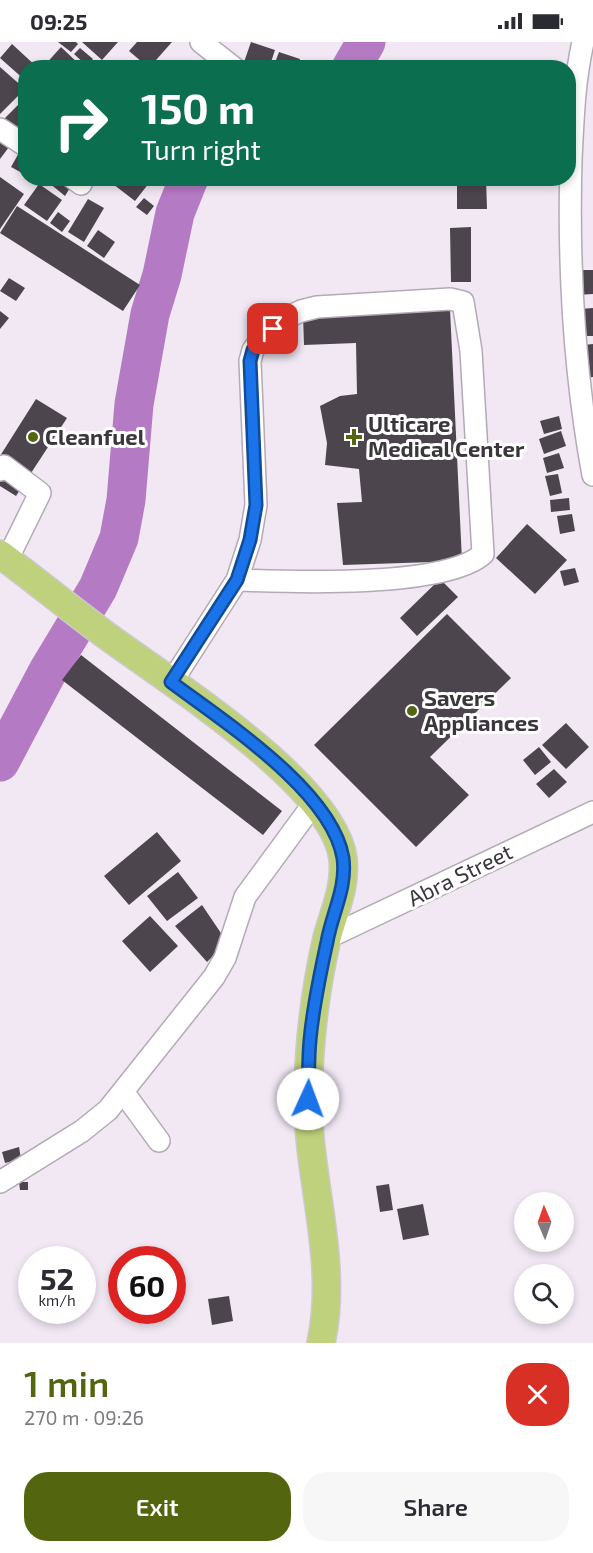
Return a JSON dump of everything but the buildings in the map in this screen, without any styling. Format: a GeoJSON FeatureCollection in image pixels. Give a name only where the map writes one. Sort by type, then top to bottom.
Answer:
{"type":"FeatureCollection","features":[{"type":"Feature","properties":{"kind":"main road"},"geometry":{"type":"LineString","coordinates":[[4,557],[171,682],[286,772],[314,802],[334,831],[343,858],[343,885],[327,938],[310,1040],[308,1099],[328,1293],[321,1343]]}},
{"type":"Feature","properties":{"kind":"street"},"geometry":{"type":"LineString","coordinates":[[201,42],[224,60]]}},
{"type":"Feature","properties":{"kind":"street"},"geometry":{"type":"LineString","coordinates":[[576,72],[583,42]]}},
{"type":"Feature","properties":{"kind":"street"},"geometry":{"type":"LineString","coordinates":[[0,129],[18,141]]}},
{"type":"Feature","properties":{"kind":"street"},"geometry":{"type":"LineString","coordinates":[[570,186],[569,210],[582,414],[593,475]]}},
{"type":"Feature","properties":{"kind":"street"},"geometry":{"type":"LineString","coordinates":[[171,682],[237,580],[250,540],[256,505],[250,361],[253,350],[261,339],[286,318],[317,307],[450,299],[463,302],[471,351],[483,554],[476,561],[422,575],[314,583],[237,580]]}},
{"type":"Feature","properties":{"kind":"street"},"geometry":{"type":"LineString","coordinates":[[0,471],[4,466],[40,493],[4,557]]}},
{"type":"Feature","properties":{"kind":"street"},"geometry":{"type":"LineString","coordinates":[[0,1182],[82,1131],[124,1093],[214,977],[225,958],[245,897],[314,802]]}},
{"type":"Feature","properties":{"kind":"street","name":"Abra Street"},"geometry":{"type":"LineString","coordinates":[[327,938],[593,812]]}},
{"type":"Feature","properties":{"kind":"street"},"geometry":{"type":"LineString","coordinates":[[124,1093],[159,1141]]}},
{"type":"Feature","properties":{"kind":"waterway"},"geometry":{"type":"LineString","coordinates":[[356,60],[366,42]]}},
{"type":"Feature","properties":{"kind":"waterway"},"geometry":{"type":"LineString","coordinates":[[0,762],[48,671],[98,588],[119,538],[126,500],[134,404],[150,314],[162,275],[175,213],[186,186]]}},
{"type":"Feature","properties":{"kind":"place","name":"Cleanfuel"},"geometry":{"type":"Point","coordinates":[33,437]}},
{"type":"Feature","properties":{"kind":"place","name":"Ulticare Medical Center"},"geometry":{"type":"Point","coordinates":[354,437]}},
{"type":"Feature","properties":{"kind":"place","name":"Savers Appliances"},"geometry":{"type":"Point","coordinates":[412,711]}},
{"type":"Feature","properties":{"kind":"route"},"geometry":{"type":"LineString","coordinates":[[273,329],[253,350],[250,361],[256,505],[250,540],[237,580],[171,682],[286,772],[314,802],[334,831],[343,858],[343,885],[327,938],[310,1040],[308,1099]]}}]}
